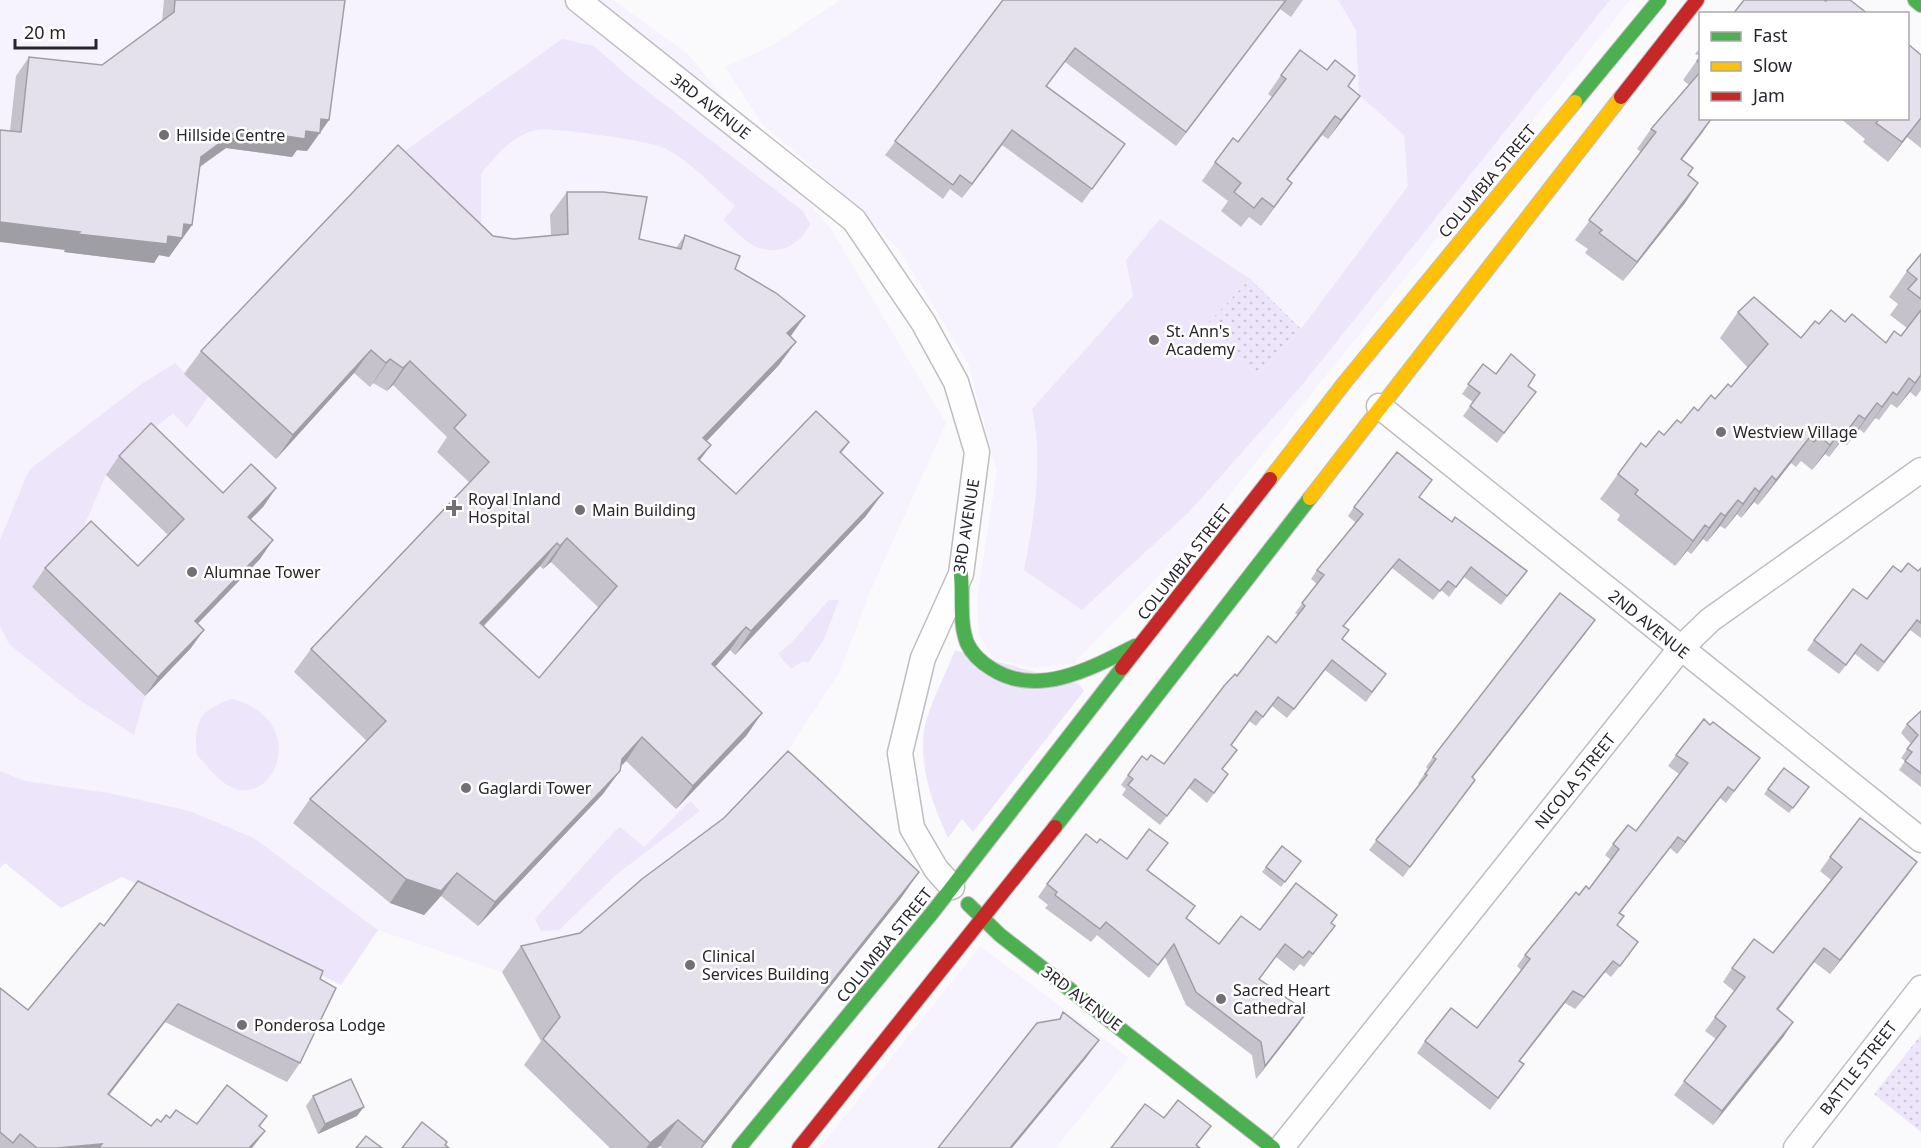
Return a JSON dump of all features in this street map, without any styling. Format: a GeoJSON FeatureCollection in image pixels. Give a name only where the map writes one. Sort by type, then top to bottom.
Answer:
{"type":"FeatureCollection","features":[{"type":"Feature","properties":{"kind":"main road","name":"COLUMBIA STREET"},"geometry":{"type":"LineString","coordinates":[[739,1148],[952,887],[1352,373],[1659,0]]}},
{"type":"Feature","properties":{"kind":"main road"},"geometry":{"type":"LineString","coordinates":[[799,1148],[983,918],[1697,0]]}},
{"type":"Feature","properties":{"kind":"main road"},"geometry":{"type":"LineString","coordinates":[[1915,0],[1921,5]]}},
{"type":"Feature","properties":{"kind":"main road"},"geometry":{"type":"LineString","coordinates":[[961,574],[966,639],[980,661],[996,674],[1020,680],[1053,681],[1084,671],[1142,642]]}},
{"type":"Feature","properties":{"kind":"main road","name":"3RD AVENUE"},"geometry":{"type":"LineString","coordinates":[[952,887],[983,918],[1025,954],[1273,1148]]}},
{"type":"Feature","properties":{"kind":"street","name":"3RD AVENUE"},"geometry":{"type":"LineString","coordinates":[[578,0],[854,219],[907,298],[956,382],[977,452],[961,574],[922,658],[900,753],[912,828],[936,869],[952,887]]}},
{"type":"Feature","properties":{"kind":"street","name":"2ND AVENUE"},"geometry":{"type":"LineString","coordinates":[[1379,406],[1921,840]]}},
{"type":"Feature","properties":{"kind":"street","name":"NICOLA STREET"},"geometry":{"type":"LineString","coordinates":[[1281,1148],[1680,649],[1710,620],[1921,470]]}},
{"type":"Feature","properties":{"kind":"street","name":"BATTLE STREET"},"geometry":{"type":"LineString","coordinates":[[1796,1148],[1921,988]]}},
{"type":"Feature","properties":{"kind":"shaded area","name":"Royal Inland Hospital"},"geometry":{"type":"Polygon","coordinates":[[[0,0],[613,0],[688,54],[832,231],[946,423],[869,594],[840,671],[770,777],[705,844],[562,959],[502,972],[378,930],[254,838],[190,811],[109,793],[25,781],[0,771],[0,0]]]}},
{"type":"Feature","properties":{"kind":"shaded area","name":"St. Ann's Academy"},"geometry":{"type":"Polygon","coordinates":[[[840,0],[1630,0],[1193,540],[1074,663],[1034,668],[994,659],[979,635],[977,598],[997,471],[968,363],[898,248],[820,173],[763,125],[725,67],[773,45],[840,0]]]}},
{"type":"Feature","properties":{"kind":"shaded area"},"geometry":{"type":"Polygon","coordinates":[[[1338,0],[1610,0],[1302,385],[1189,512],[1082,610],[1024,570],[1034,510],[1037,470],[1036,429],[1032,409],[1133,296],[1126,260],[1160,219],[1250,279],[1206,325],[1257,375],[1301,329],[1408,186],[1404,135],[1359,95],[1356,30],[1338,0]]]}},
{"type":"Feature","properties":{"kind":"shaded area"},"geometry":{"type":"Polygon","coordinates":[[[562,39],[594,46],[629,77],[804,212],[810,224],[801,238],[781,249],[765,249],[752,245],[723,220],[735,206],[692,167],[664,148],[622,138],[537,130],[512,141],[481,174],[481,227],[381,168],[562,39]]]}},
{"type":"Feature","properties":{"kind":"shaded area"},"geometry":{"type":"Polygon","coordinates":[[[1250,279],[1301,329],[1257,375],[1206,325],[1250,279]]]}},
{"type":"Feature","properties":{"kind":"shaded area"},"geometry":{"type":"Polygon","coordinates":[[[175,363],[208,397],[187,428],[173,413],[138,442],[106,475],[78,540],[32,587],[145,696],[134,735],[78,699],[9,644],[0,626],[0,540],[29,470],[140,385],[175,363]]]}},
{"type":"Feature","properties":{"kind":"shaded area"},"geometry":{"type":"Polygon","coordinates":[[[829,600],[839,600],[824,639],[808,663],[803,661],[791,669],[778,654],[792,642],[829,600]]]}},
{"type":"Feature","properties":{"kind":"shaded area"},"geometry":{"type":"Polygon","coordinates":[[[955,650],[1079,684],[1084,691],[973,832],[962,819],[948,838],[928,786],[923,745],[929,712],[955,650]]]}},
{"type":"Feature","properties":{"kind":"shaded area"},"geometry":{"type":"Polygon","coordinates":[[[232,699],[257,710],[272,725],[278,742],[278,759],[271,774],[261,785],[247,790],[231,787],[221,781],[197,755],[196,734],[201,718],[212,707],[232,699]]]}},
{"type":"Feature","properties":{"kind":"shaded area"},"geometry":{"type":"Polygon","coordinates":[[[0,771],[25,781],[109,793],[190,811],[254,838],[378,930],[341,985],[122,877],[61,908],[5,863],[0,868],[0,771]]]}},
{"type":"Feature","properties":{"kind":"shaded area"},"geometry":{"type":"Polygon","coordinates":[[[690,801],[700,811],[617,874],[559,930],[541,931],[535,919],[613,833],[620,827],[644,847],[690,801]]]}},
{"type":"Feature","properties":{"kind":"shaded area"},"geometry":{"type":"Polygon","coordinates":[[[980,946],[1129,1058],[1055,1148],[820,1148],[980,946]]]}},
{"type":"Feature","properties":{"kind":"shaded area"},"geometry":{"type":"Polygon","coordinates":[[[1921,1035],[1921,1132],[1874,1094],[1921,1035]]]}},
{"type":"Feature","properties":{"kind":"building","name":"Hillside Centre"},"geometry":{"type":"Polygon","coordinates":[[[175,0],[345,0],[329,120],[321,119],[320,133],[306,131],[305,139],[239,129],[201,157],[192,225],[184,224],[182,238],[168,236],[167,244],[77,234],[80,232],[0,222],[0,130],[21,132],[29,57],[102,65],[174,12],[175,0]]]}},
{"type":"Feature","properties":{"kind":"building"},"geometry":{"type":"Polygon","coordinates":[[[1003,0],[1286,0],[1186,132],[1075,48],[1046,86],[1125,144],[1092,189],[1012,130],[972,184],[960,175],[953,185],[895,141],[1003,0]]]}},
{"type":"Feature","properties":{"kind":"building"},"geometry":{"type":"Polygon","coordinates":[[[1744,0],[1850,0],[1865,12],[1735,12],[1744,0]]]}},
{"type":"Feature","properties":{"kind":"building"},"geometry":{"type":"Polygon","coordinates":[[[1909,45],[1921,55],[1921,118],[1902,142],[1876,123],[1878,120],[1909,120],[1909,45]]]}},
{"type":"Feature","properties":{"kind":"building"},"geometry":{"type":"Polygon","coordinates":[[[1300,50],[1327,70],[1335,60],[1355,76],[1348,86],[1360,96],[1341,120],[1335,116],[1287,179],[1292,183],[1274,207],[1262,198],[1254,208],[1234,192],[1241,183],[1215,162],[1233,138],[1238,142],[1286,79],[1281,75],[1300,50]]]}},
{"type":"Feature","properties":{"kind":"building"},"geometry":{"type":"Polygon","coordinates":[[[1699,73],[1699,120],[1710,120],[1681,159],[1693,168],[1688,175],[1698,183],[1637,262],[1599,233],[1602,230],[1589,220],[1656,132],[1651,129],[1699,73]]]}},
{"type":"Feature","properties":{"kind":"building","name":"Main Building"},"geometry":{"type":"Polygon","coordinates":[[[398,145],[493,236],[514,239],[568,234],[567,192],[603,192],[647,197],[639,239],[681,249],[685,235],[740,256],[735,269],[776,293],[805,316],[787,333],[796,342],[703,438],[711,445],[698,459],[736,494],[816,411],[849,442],[840,452],[883,493],[751,631],[746,627],[712,664],[762,713],[693,786],[642,737],[622,759],[620,771],[495,902],[457,873],[441,891],[406,879],[310,799],[386,721],[311,649],[489,462],[454,428],[466,415],[410,361],[403,368],[390,359],[386,363],[371,350],[293,435],[201,351],[398,145]],[[567,538],[560,546],[557,543],[480,623],[539,678],[617,586],[567,538]]]}},
{"type":"Feature","properties":{"kind":"building"},"geometry":{"type":"Polygon","coordinates":[[[1921,254],[1921,299],[1908,289],[1917,279],[1907,271],[1921,254]]]}},
{"type":"Feature","properties":{"kind":"building"},"geometry":{"type":"Polygon","coordinates":[[[1754,297],[1801,338],[1815,321],[1819,324],[1831,310],[1845,322],[1852,314],[1886,343],[1894,331],[1901,336],[1921,310],[1921,375],[1915,383],[1909,378],[1897,395],[1893,392],[1882,407],[1877,403],[1865,419],[1859,415],[1847,431],[1843,428],[1830,445],[1819,436],[1814,442],[1809,438],[1776,480],[1772,476],[1759,492],[1755,488],[1743,504],[1738,500],[1725,516],[1721,513],[1709,528],[1705,525],[1693,541],[1635,494],[1638,490],[1618,474],[1641,443],[1646,447],[1659,431],[1664,435],[1677,420],[1681,423],[1694,407],[1698,411],[1711,395],[1715,399],[1728,384],[1731,387],[1768,344],[1738,312],[1754,297]]]}},
{"type":"Feature","properties":{"kind":"building"},"geometry":{"type":"Polygon","coordinates":[[[1511,354],[1535,375],[1528,386],[1536,392],[1504,433],[1470,406],[1480,393],[1468,384],[1483,364],[1496,374],[1511,354]]]}},
{"type":"Feature","properties":{"kind":"building","name":"Alumnae Tower"},"geometry":{"type":"Polygon","coordinates":[[[151,423],[223,493],[251,464],[276,488],[248,517],[273,540],[195,621],[204,630],[158,677],[45,568],[91,521],[138,566],[184,519],[119,456],[151,423]]]}},
{"type":"Feature","properties":{"kind":"building"},"geometry":{"type":"Polygon","coordinates":[[[1397,452],[1432,480],[1419,497],[1452,522],[1455,517],[1527,571],[1507,596],[1471,567],[1456,587],[1448,581],[1440,591],[1399,559],[1343,626],[1349,630],[1342,639],[1386,674],[1372,692],[1332,660],[1294,709],[1278,697],[1263,717],[1256,711],[1231,745],[1237,750],[1222,769],[1228,774],[1214,793],[1195,779],[1167,816],[1128,785],[1133,779],[1128,775],[1142,756],[1147,760],[1151,755],[1164,764],[1224,686],[1235,674],[1237,676],[1268,636],[1276,643],[1305,606],[1302,603],[1324,575],[1317,570],[1363,514],[1354,507],[1397,452]]]}},
{"type":"Feature","properties":{"kind":"building"},"geometry":{"type":"Polygon","coordinates":[[[1908,563],[1918,571],[1921,568],[1921,623],[1917,620],[1884,662],[1861,644],[1846,665],[1814,640],[1853,589],[1867,599],[1893,566],[1901,572],[1908,563]]]}},
{"type":"Feature","properties":{"kind":"building"},"geometry":{"type":"Polygon","coordinates":[[[1560,593],[1595,620],[1472,777],[1475,780],[1410,867],[1376,840],[1427,775],[1425,774],[1436,759],[1433,757],[1560,593]]]}},
{"type":"Feature","properties":{"kind":"building"},"geometry":{"type":"Polygon","coordinates":[[[1921,711],[1921,773],[1905,761],[1912,752],[1907,749],[1918,735],[1907,724],[1921,711]]]}},
{"type":"Feature","properties":{"kind":"building"},"geometry":{"type":"Polygon","coordinates":[[[1704,719],[1710,725],[1713,722],[1760,758],[1734,791],[1728,787],[1685,842],[1678,837],[1619,913],[1624,916],[1617,925],[1638,942],[1620,966],[1613,961],[1584,997],[1573,991],[1519,1061],[1524,1064],[1498,1098],[1425,1041],[1451,1008],[1477,1028],[1530,959],[1525,955],[1576,892],[1579,895],[1586,886],[1589,889],[1619,849],[1613,844],[1628,825],[1636,831],[1688,763],[1676,755],[1704,719]]]}},
{"type":"Feature","properties":{"kind":"building","name":"Clinical Services Building"},"geometry":{"type":"Polygon","coordinates":[[[788,751],[919,872],[704,1142],[678,1120],[650,1143],[543,1039],[560,1017],[521,946],[580,933],[642,879],[724,818],[788,751]]]}},
{"type":"Feature","properties":{"kind":"building"},"geometry":{"type":"Polygon","coordinates":[[[1784,768],[1809,787],[1793,808],[1768,789],[1784,768]]]}},
{"type":"Feature","properties":{"kind":"building"},"geometry":{"type":"Polygon","coordinates":[[[1860,818],[1917,862],[1840,960],[1824,948],[1777,1009],[1793,1022],[1722,1111],[1684,1081],[1726,1026],[1715,1017],[1745,977],[1732,968],[1754,939],[1773,953],[1842,867],[1830,857],[1860,818]]]}},
{"type":"Feature","properties":{"kind":"building"},"geometry":{"type":"Polygon","coordinates":[[[1149,829],[1168,843],[1147,870],[1195,906],[1186,918],[1219,944],[1241,916],[1260,930],[1296,883],[1337,915],[1331,923],[1335,926],[1313,954],[1309,951],[1303,958],[1285,944],[1259,979],[1307,1012],[1265,1066],[1261,1042],[1196,992],[1174,944],[1158,965],[1106,922],[1100,929],[1055,895],[1057,892],[1047,884],[1086,834],[1097,843],[1100,839],[1127,859],[1149,829]]]}},
{"type":"Feature","properties":{"kind":"building"},"geometry":{"type":"Polygon","coordinates":[[[1282,846],[1301,861],[1285,882],[1266,867],[1282,846]]]}},
{"type":"Feature","properties":{"kind":"building","name":"Ponderosa Lodge"},"geometry":{"type":"Polygon","coordinates":[[[138,881],[323,971],[320,979],[336,988],[300,1063],[178,1004],[108,1094],[151,1126],[157,1119],[161,1122],[166,1115],[170,1118],[176,1110],[197,1124],[227,1085],[267,1116],[259,1126],[265,1131],[249,1148],[99,1148],[102,1144],[37,1148],[20,1134],[13,1143],[0,1132],[0,988],[28,1010],[100,923],[104,926],[138,881]]]}},
{"type":"Feature","properties":{"kind":"building"},"geometry":{"type":"Polygon","coordinates":[[[1063,1012],[1099,1040],[1010,1148],[938,1148],[1037,1023],[1060,1019],[1063,1012]]]}},
{"type":"Feature","properties":{"kind":"building"},"geometry":{"type":"Polygon","coordinates":[[[351,1079],[364,1107],[325,1124],[313,1096],[351,1079]]]}},
{"type":"Feature","properties":{"kind":"building"},"geometry":{"type":"Polygon","coordinates":[[[1178,1100],[1211,1126],[1196,1145],[1200,1148],[1111,1148],[1145,1104],[1164,1118],[1178,1100]]]}},
{"type":"Feature","properties":{"kind":"building"},"geometry":{"type":"Polygon","coordinates":[[[422,1122],[447,1142],[445,1145],[449,1148],[402,1148],[422,1122]]]}},
{"type":"Feature","properties":{"kind":"building"},"geometry":{"type":"Polygon","coordinates":[[[366,1136],[382,1148],[356,1148],[366,1136]]]}},
{"type":"Feature","properties":{"kind":"traffic: fast"},"geometry":{"type":"LineString","coordinates":[[1575,102],[1659,0]]}},
{"type":"Feature","properties":{"kind":"traffic: fast"},"geometry":{"type":"LineString","coordinates":[[1915,0],[1921,5]]}},
{"type":"Feature","properties":{"kind":"traffic: fast"},"geometry":{"type":"LineString","coordinates":[[1055,827],[1310,498]]}},
{"type":"Feature","properties":{"kind":"traffic: fast"},"geometry":{"type":"LineString","coordinates":[[961,574],[962,618],[967,643],[974,654],[985,664],[1010,677],[1028,681],[1065,677],[1083,671],[1135,646]]}},
{"type":"Feature","properties":{"kind":"traffic: fast"},"geometry":{"type":"LineString","coordinates":[[739,1148],[932,913],[1122,668]]}},
{"type":"Feature","properties":{"kind":"traffic: fast"},"geometry":{"type":"LineString","coordinates":[[968,904],[1000,935],[1273,1148]]}},
{"type":"Feature","properties":{"kind":"traffic: slow"},"geometry":{"type":"LineString","coordinates":[[1310,498],[1621,97]]}},
{"type":"Feature","properties":{"kind":"traffic: slow"},"geometry":{"type":"LineString","coordinates":[[1270,479],[1345,382],[1575,102]]}},
{"type":"Feature","properties":{"kind":"traffic: jam"},"geometry":{"type":"LineString","coordinates":[[1621,97],[1697,0]]}},
{"type":"Feature","properties":{"kind":"traffic: jam"},"geometry":{"type":"LineString","coordinates":[[1122,668],[1270,479]]}},
{"type":"Feature","properties":{"kind":"traffic: jam"},"geometry":{"type":"LineString","coordinates":[[799,1148],[1055,827]]}},
{"type":"Feature","properties":{"kind":"place","name":"Hillside Centre"},"geometry":{"type":"Point","coordinates":[164,135]}},
{"type":"Feature","properties":{"kind":"place","name":"St. Ann's Academy"},"geometry":{"type":"Point","coordinates":[1154,340]}},
{"type":"Feature","properties":{"kind":"place","name":"Westview Village"},"geometry":{"type":"Point","coordinates":[1721,432]}},
{"type":"Feature","properties":{"kind":"place","name":"Royal Inland Hospital"},"geometry":{"type":"Point","coordinates":[454,508]}},
{"type":"Feature","properties":{"kind":"place","name":"Main Building"},"geometry":{"type":"Point","coordinates":[580,510]}},
{"type":"Feature","properties":{"kind":"place","name":"Alumnae Tower"},"geometry":{"type":"Point","coordinates":[192,572]}},
{"type":"Feature","properties":{"kind":"place","name":"Gaglardi Tower"},"geometry":{"type":"Point","coordinates":[466,788]}},
{"type":"Feature","properties":{"kind":"place","name":"Clinical Services Building"},"geometry":{"type":"Point","coordinates":[690,965]}},
{"type":"Feature","properties":{"kind":"place","name":"Sacred Heart Cathedral"},"geometry":{"type":"Point","coordinates":[1221,999]}},
{"type":"Feature","properties":{"kind":"place","name":"Ponderosa Lodge"},"geometry":{"type":"Point","coordinates":[242,1025]}}]}
